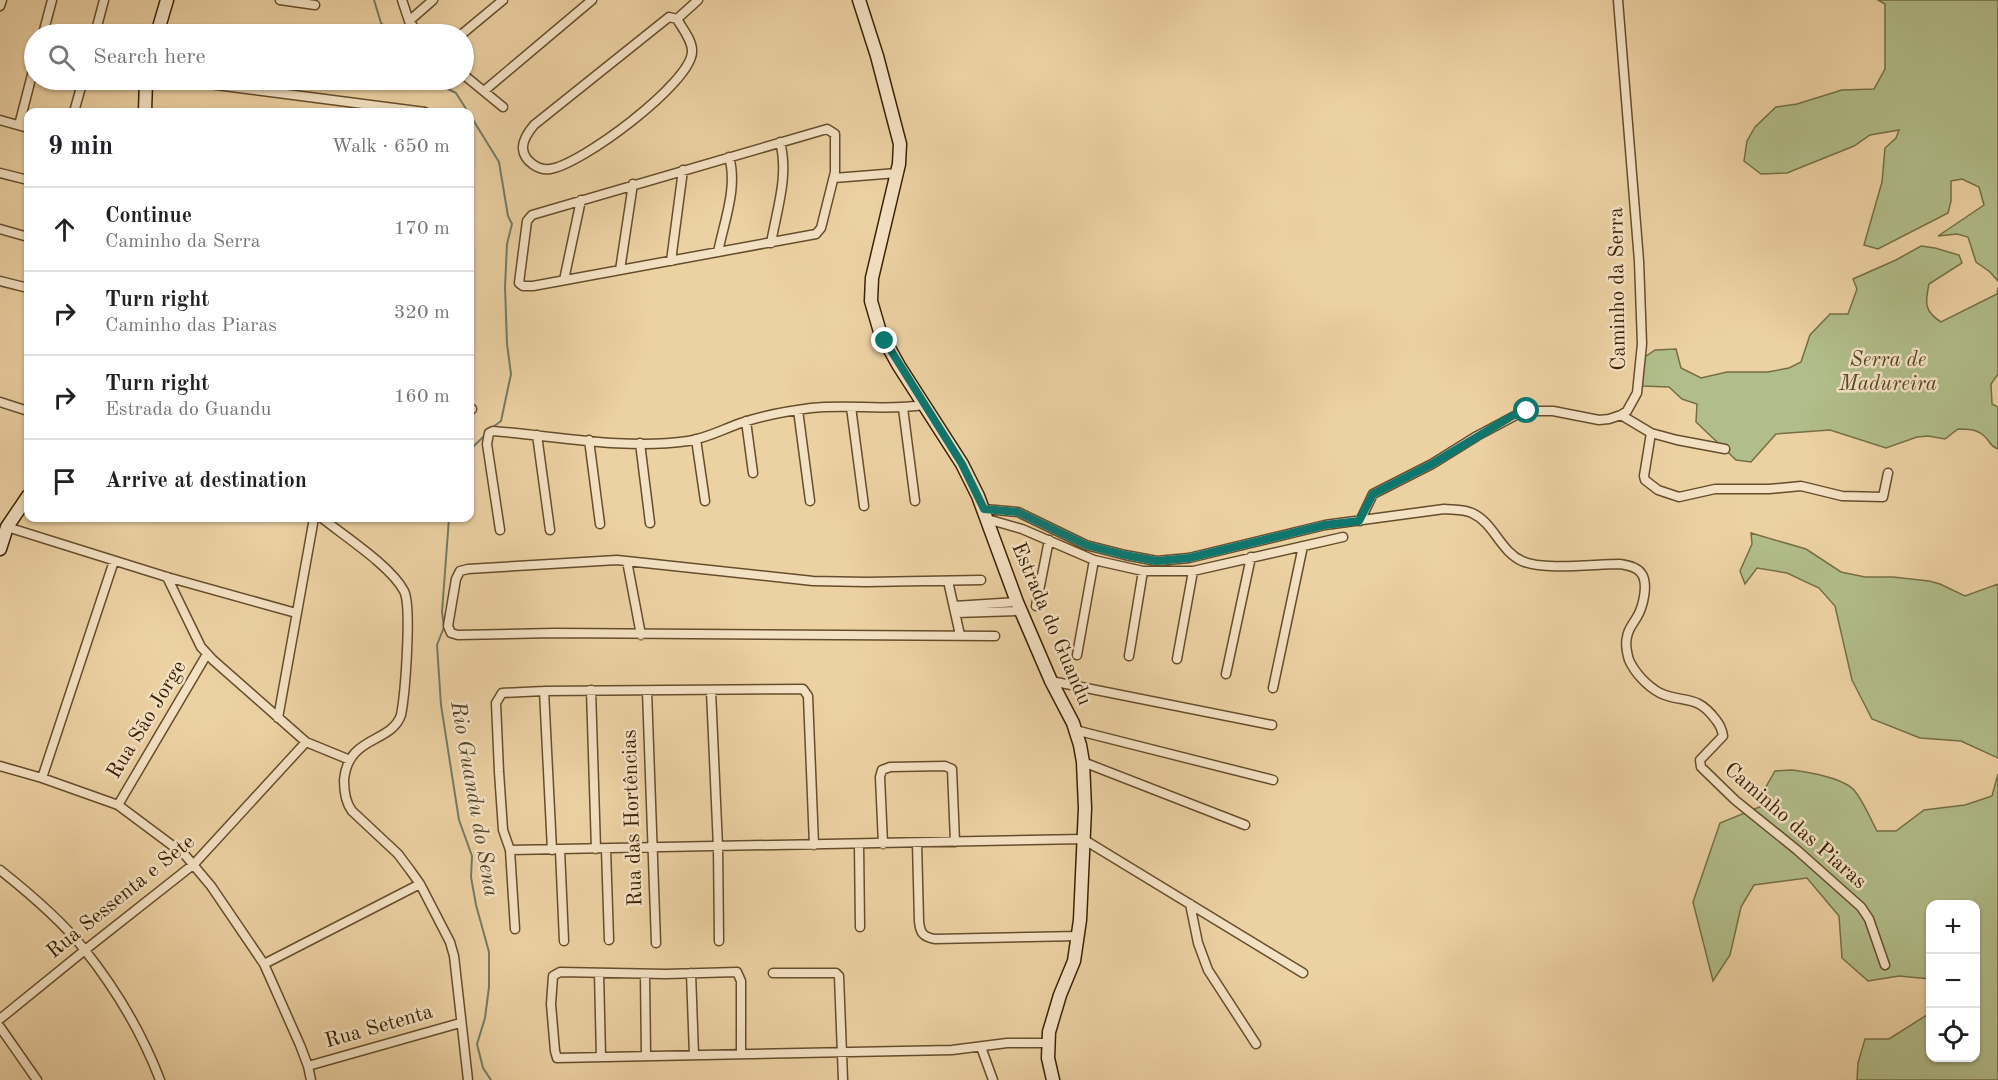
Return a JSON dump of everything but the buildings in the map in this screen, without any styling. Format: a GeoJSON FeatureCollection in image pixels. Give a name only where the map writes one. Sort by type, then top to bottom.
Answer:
{"type":"FeatureCollection","features":[{"type":"Feature","properties":{"kind":"street"},"geometry":{"type":"LineString","coordinates":[[0,6],[2,0]]}},
{"type":"Feature","properties":{"kind":"street"},"geometry":{"type":"LineString","coordinates":[[46,24],[52,0]]}},
{"type":"Feature","properties":{"kind":"street"},"geometry":{"type":"LineString","coordinates":[[98,24],[104,0]]}},
{"type":"Feature","properties":{"kind":"street"},"geometry":{"type":"LineString","coordinates":[[160,24],[167,0]]}},
{"type":"Feature","properties":{"kind":"street"},"geometry":{"type":"LineString","coordinates":[[280,0],[315,5]]}},
{"type":"Feature","properties":{"kind":"street"},"geometry":{"type":"LineString","coordinates":[[402,0],[412,24]]}},
{"type":"Feature","properties":{"kind":"street"},"geometry":{"type":"LineString","coordinates":[[410,21],[433,0]]}},
{"type":"Feature","properties":{"kind":"street"},"geometry":{"type":"LineString","coordinates":[[474,24],[503,0]]}},
{"type":"Feature","properties":{"kind":"street"},"geometry":{"type":"LineString","coordinates":[[484,91],[592,0]]}},
{"type":"Feature","properties":{"kind":"street"},"geometry":{"type":"LineString","coordinates":[[677,19],[698,0]]}},
{"type":"Feature","properties":{"kind":"street","name":"Estrada do Guandu"},"geometry":{"type":"LineString","coordinates":[[859,0],[899,137],[897,173],[872,278],[871,301],[880,332],[962,464],[985,514],[1019,607],[1075,730],[1083,762],[1079,936],[1074,961],[1054,1013],[1048,1043],[1048,1058],[1053,1080]]}},
{"type":"Feature","properties":{"kind":"street","name":"Caminho da Serra"},"geometry":{"type":"LineString","coordinates":[[1618,0],[1639,261],[1642,344],[1637,393],[1633,403],[1621,416]]}},
{"type":"Feature","properties":{"kind":"street"},"geometry":{"type":"LineString","coordinates":[[666,18],[677,19],[690,44],[691,58],[681,74],[638,116],[609,139],[557,168],[541,169],[526,158],[523,149],[525,139],[534,125],[666,18]]}},
{"type":"Feature","properties":{"kind":"street"},"geometry":{"type":"LineString","coordinates":[[474,83],[503,107]]}},
{"type":"Feature","properties":{"kind":"street"},"geometry":{"type":"LineString","coordinates":[[19,125],[28,90]]}},
{"type":"Feature","properties":{"kind":"street"},"geometry":{"type":"LineString","coordinates":[[75,108],[80,90]]}},
{"type":"Feature","properties":{"kind":"street"},"geometry":{"type":"LineString","coordinates":[[145,108],[146,90]]}},
{"type":"Feature","properties":{"kind":"street"},"geometry":{"type":"LineString","coordinates":[[262,90],[395,108]]}},
{"type":"Feature","properties":{"kind":"street"},"geometry":{"type":"LineString","coordinates":[[0,120],[24,127]]}},
{"type":"Feature","properties":{"kind":"street"},"geometry":{"type":"LineString","coordinates":[[827,129],[831,131],[834,134],[834,178],[818,233],[533,286],[523,286],[519,283],[527,221],[532,215],[729,157],[816,131],[827,129]]}},
{"type":"Feature","properties":{"kind":"street"},"geometry":{"type":"LineString","coordinates":[[771,243],[784,176],[784,156],[780,142]]}},
{"type":"Feature","properties":{"kind":"street"},"geometry":{"type":"LineString","coordinates":[[718,252],[732,188],[733,176],[729,157]]}},
{"type":"Feature","properties":{"kind":"street"},"geometry":{"type":"LineString","coordinates":[[671,261],[683,170]]}},
{"type":"Feature","properties":{"kind":"street"},"geometry":{"type":"LineString","coordinates":[[0,173],[24,179]]}},
{"type":"Feature","properties":{"kind":"street"},"geometry":{"type":"LineString","coordinates":[[834,178],[897,173]]}},
{"type":"Feature","properties":{"kind":"street"},"geometry":{"type":"LineString","coordinates":[[620,270],[633,184]]}},
{"type":"Feature","properties":{"kind":"street"},"geometry":{"type":"LineString","coordinates":[[564,280],[581,200]]}},
{"type":"Feature","properties":{"kind":"street"},"geometry":{"type":"LineString","coordinates":[[0,229],[24,236]]}},
{"type":"Feature","properties":{"kind":"street"},"geometry":{"type":"LineString","coordinates":[[0,281],[24,287]]}},
{"type":"Feature","properties":{"kind":"street"},"geometry":{"type":"LineString","coordinates":[[0,402],[24,410]]}},
{"type":"Feature","properties":{"kind":"street"},"geometry":{"type":"LineString","coordinates":[[500,530],[487,437],[493,431],[589,440],[664,443],[696,439],[746,422],[798,410],[823,407],[903,408],[924,405]]}},
{"type":"Feature","properties":{"kind":"street"},"geometry":{"type":"LineString","coordinates":[[851,407],[864,506]]}},
{"type":"Feature","properties":{"kind":"street"},"geometry":{"type":"LineString","coordinates":[[903,408],[915,501]]}},
{"type":"Feature","properties":{"kind":"street"},"geometry":{"type":"LineString","coordinates":[[798,410],[810,501]]}},
{"type":"Feature","properties":{"kind":"street"},"geometry":{"type":"LineString","coordinates":[[1359,521],[1373,494],[1527,411],[1554,411],[1599,420],[1621,416],[1651,433],[1725,449]]}},
{"type":"Feature","properties":{"kind":"street"},"geometry":{"type":"LineString","coordinates":[[746,422],[753,473]]}},
{"type":"Feature","properties":{"kind":"street"},"geometry":{"type":"LineString","coordinates":[[1651,433],[1644,468],[1645,480],[1658,490],[1679,497],[1714,489],[1768,489],[1801,486],[1842,496],[1883,497],[1888,473]]}},
{"type":"Feature","properties":{"kind":"street"},"geometry":{"type":"LineString","coordinates":[[537,435],[550,530]]}},
{"type":"Feature","properties":{"kind":"street"},"geometry":{"type":"LineString","coordinates":[[696,439],[705,501]]}},
{"type":"Feature","properties":{"kind":"street"},"geometry":{"type":"LineString","coordinates":[[589,440],[600,524]]}},
{"type":"Feature","properties":{"kind":"street"},"geometry":{"type":"LineString","coordinates":[[640,443],[650,523]]}},
{"type":"Feature","properties":{"kind":"street"},"geometry":{"type":"LineString","coordinates":[[0,549],[3,526],[24,501]]}},
{"type":"Feature","properties":{"kind":"street","name":"Caminho das Piaras"},"geometry":{"type":"LineString","coordinates":[[985,514],[1018,512],[1086,545],[1157,561],[1189,558],[1325,525],[1444,509],[1461,510],[1480,518],[1508,551],[1520,560],[1529,563],[1630,566],[1640,572],[1644,579],[1644,591],[1637,617],[1627,636],[1626,646],[1630,660],[1646,683],[1660,692],[1698,702],[1713,716],[1721,727],[1723,736],[1700,760],[1701,767],[1735,800],[1797,850],[1861,907],[1869,919],[1885,964]]}},
{"type":"Feature","properties":{"kind":"street"},"geometry":{"type":"LineString","coordinates":[[985,514],[1094,561],[1143,571],[1193,571],[1343,537]]}},
{"type":"Feature","properties":{"kind":"street"},"geometry":{"type":"LineString","coordinates":[[278,718],[313,522]]}},
{"type":"Feature","properties":{"kind":"street"},"geometry":{"type":"LineString","coordinates":[[327,522],[392,576],[404,591],[408,606],[400,719],[390,730],[355,752],[350,760],[344,784],[348,806],[398,854],[420,884],[452,949],[468,1080]]}},
{"type":"Feature","properties":{"kind":"street"},"geometry":{"type":"LineString","coordinates":[[3,526],[114,561],[296,613]]}},
{"type":"Feature","properties":{"kind":"street"},"geometry":{"type":"LineString","coordinates":[[1036,606],[1048,540]]}},
{"type":"Feature","properties":{"kind":"street"},"geometry":{"type":"LineString","coordinates":[[1273,688],[1303,546]]}},
{"type":"Feature","properties":{"kind":"street"},"geometry":{"type":"LineString","coordinates":[[1226,674],[1251,557]]}},
{"type":"Feature","properties":{"kind":"street"},"geometry":{"type":"LineString","coordinates":[[42,778],[114,561]]}},
{"type":"Feature","properties":{"kind":"street"},"geometry":{"type":"LineString","coordinates":[[981,580],[813,581],[627,561],[589,561],[464,570],[460,571],[456,579],[448,626],[451,633],[458,635],[543,633],[995,636]]}},
{"type":"Feature","properties":{"kind":"street"},"geometry":{"type":"LineString","coordinates":[[627,561],[641,635]]}},
{"type":"Feature","properties":{"kind":"street"},"geometry":{"type":"LineString","coordinates":[[1077,655],[1094,561]]}},
{"type":"Feature","properties":{"kind":"street"},"geometry":{"type":"LineString","coordinates":[[1129,656],[1143,571]]}},
{"type":"Feature","properties":{"kind":"street"},"geometry":{"type":"LineString","coordinates":[[1177,659],[1193,571]]}},
{"type":"Feature","properties":{"kind":"street"},"geometry":{"type":"LineString","coordinates":[[168,577],[184,613],[207,654],[306,742],[350,760]]}},
{"type":"Feature","properties":{"kind":"street"},"geometry":{"type":"LineString","coordinates":[[948,581],[960,635]]}},
{"type":"Feature","properties":{"kind":"street"},"geometry":{"type":"LineString","coordinates":[[955,610],[1019,607]]}},
{"type":"Feature","properties":{"kind":"street","name":"Rua São Jorge"},"geometry":{"type":"LineString","coordinates":[[118,805],[207,654]]}},
{"type":"Feature","properties":{"kind":"street"},"geometry":{"type":"LineString","coordinates":[[1051,681],[1272,725]]}},
{"type":"Feature","properties":{"kind":"street"},"geometry":{"type":"LineString","coordinates":[[514,929],[510,850],[503,830],[496,703],[502,693],[591,690],[711,691],[799,687],[806,691],[808,696],[814,845]]}},
{"type":"Feature","properties":{"kind":"street"},"geometry":{"type":"LineString","coordinates":[[591,690],[596,849]]}},
{"type":"Feature","properties":{"kind":"street"},"geometry":{"type":"LineString","coordinates":[[544,691],[564,940]]}},
{"type":"Feature","properties":{"kind":"street","name":"Rua das Hortências"},"geometry":{"type":"LineString","coordinates":[[647,691],[656,943]]}},
{"type":"Feature","properties":{"kind":"street"},"geometry":{"type":"LineString","coordinates":[[711,691],[718,847],[719,941]]}},
{"type":"Feature","properties":{"kind":"street"},"geometry":{"type":"LineString","coordinates":[[1075,730],[1273,780]]}},
{"type":"Feature","properties":{"kind":"street","name":"Rua Sessenta e Sete"},"geometry":{"type":"LineString","coordinates":[[0,1019],[194,864],[306,742]]}},
{"type":"Feature","properties":{"kind":"street"},"geometry":{"type":"LineString","coordinates":[[1083,762],[1245,825]]}},
{"type":"Feature","properties":{"kind":"street"},"geometry":{"type":"LineString","coordinates":[[0,766],[118,805],[175,845],[194,864],[264,964],[308,1066],[310,1080]]}},
{"type":"Feature","properties":{"kind":"street"},"geometry":{"type":"LineString","coordinates":[[883,844],[880,777],[882,771],[890,767],[950,767],[953,773],[955,842]]}},
{"type":"Feature","properties":{"kind":"street"},"geometry":{"type":"LineString","coordinates":[[510,850],[1083,839],[1303,973]]}},
{"type":"Feature","properties":{"kind":"street"},"geometry":{"type":"LineString","coordinates":[[917,843],[919,921],[920,931],[925,937],[934,939],[1079,936]]}},
{"type":"Feature","properties":{"kind":"street"},"geometry":{"type":"LineString","coordinates":[[859,844],[860,927]]}},
{"type":"Feature","properties":{"kind":"street"},"geometry":{"type":"LineString","coordinates":[[606,849],[609,940]]}},
{"type":"Feature","properties":{"kind":"street"},"geometry":{"type":"LineString","coordinates":[[0,870],[54,918],[85,950],[131,1019],[160,1080]]}},
{"type":"Feature","properties":{"kind":"street"},"geometry":{"type":"LineString","coordinates":[[264,964],[420,884]]}},
{"type":"Feature","properties":{"kind":"street"},"geometry":{"type":"LineString","coordinates":[[1190,903],[1198,943],[1208,970],[1256,1044]]}},
{"type":"Feature","properties":{"kind":"street"},"geometry":{"type":"LineString","coordinates":[[741,1054],[741,981],[739,974],[733,971],[645,974],[560,972],[554,974],[551,982],[551,1004],[557,1058],[952,1050],[1006,1043],[1048,1043]]}},
{"type":"Feature","properties":{"kind":"street"},"geometry":{"type":"LineString","coordinates":[[599,973],[601,1057]]}},
{"type":"Feature","properties":{"kind":"street"},"geometry":{"type":"LineString","coordinates":[[691,973],[694,1055]]}},
{"type":"Feature","properties":{"kind":"street"},"geometry":{"type":"LineString","coordinates":[[773,973],[838,974],[840,978],[843,1080]]}},
{"type":"Feature","properties":{"kind":"street"},"geometry":{"type":"LineString","coordinates":[[645,974],[646,1056]]}},
{"type":"Feature","properties":{"kind":"street","name":"Rua Setenta"},"geometry":{"type":"LineString","coordinates":[[308,1066],[460,1023]]}},
{"type":"Feature","properties":{"kind":"street"},"geometry":{"type":"LineString","coordinates":[[0,1027],[37,1080]]}},
{"type":"Feature","properties":{"kind":"street"},"geometry":{"type":"LineString","coordinates":[[981,1047],[993,1080]]}},
{"type":"Feature","properties":{"kind":"green space"},"geometry":{"type":"Polygon","coordinates":[[[1878,0],[1998,0],[1998,281],[1976,262],[1968,237],[1957,234],[1938,236],[1984,205],[1979,187],[1962,179],[1951,181],[1951,201],[1948,213],[1878,249],[1864,245],[1882,182],[1885,148],[1896,138],[1899,130],[1870,135],[1854,146],[1787,173],[1761,174],[1744,161],[1747,141],[1755,127],[1776,107],[1797,104],[1842,90],[1874,89],[1885,69],[1885,4],[1878,0]]]}},
{"type":"Feature","properties":{"kind":"green space","name":"Serra de Madureira"},"geometry":{"type":"Polygon","coordinates":[[[1921,246],[1959,255],[1962,263],[1929,284],[1927,306],[1931,314],[1941,322],[1997,294],[1998,287],[1998,374],[1991,384],[1992,404],[1998,407],[1998,449],[1980,433],[1968,429],[1958,429],[1945,439],[1917,437],[1886,448],[1830,430],[1776,434],[1751,462],[1736,460],[1696,422],[1697,404],[1682,399],[1669,387],[1642,386],[1645,357],[1655,350],[1676,349],[1681,368],[1701,378],[1727,372],[1768,372],[1789,368],[1801,362],[1810,335],[1830,314],[1848,314],[1857,289],[1853,279],[1921,246]]]}},
{"type":"Feature","properties":{"kind":"green space"},"geometry":{"type":"Polygon","coordinates":[[[1751,533],[1806,549],[1841,572],[1865,577],[1929,581],[1965,596],[1998,584],[1998,758],[1961,741],[1920,738],[1872,719],[1852,680],[1835,606],[1819,588],[1787,573],[1757,568],[1745,584],[1740,571],[1752,544],[1751,533]]]}},
{"type":"Feature","properties":{"kind":"green space"},"geometry":{"type":"Polygon","coordinates":[[[1775,771],[1807,772],[1825,776],[1849,786],[1861,800],[1877,831],[1896,831],[1924,810],[1965,805],[1992,796],[1998,774],[1998,1080],[1857,1080],[1858,1063],[1865,1039],[1889,1039],[1926,1016],[1926,1062],[1980,1062],[1980,900],[1926,900],[1926,979],[1899,976],[1868,981],[1842,958],[1839,916],[1807,878],[1754,885],[1741,907],[1730,955],[1713,981],[1693,902],[1720,823],[1762,806],[1763,792],[1775,771]]]}},
{"type":"Feature","properties":{"kind":"waterway","name":"Rio Guandu do Sena"},"geometry":{"type":"LineString","coordinates":[[374,0],[382,24]]}},
{"type":"Feature","properties":{"kind":"waterway","name":"Rio Guandu do Sena"},"geometry":{"type":"LineString","coordinates":[[450,90],[456,93],[465,108]]}},
{"type":"Feature","properties":{"kind":"waterway","name":"Rio Guandu do Sena"},"geometry":{"type":"LineString","coordinates":[[474,121],[499,162],[508,216],[512,224],[507,244],[505,287],[507,344],[511,374],[501,421],[493,427]]}},
{"type":"Feature","properties":{"kind":"waterway","name":"Rio Guandu do Sena"},"geometry":{"type":"LineString","coordinates":[[474,446],[487,433]]}},
{"type":"Feature","properties":{"kind":"waterway","name":"Rio Guandu do Sena"},"geometry":{"type":"LineString","coordinates":[[449,522],[442,612],[444,627],[437,645],[441,705],[459,820],[472,856],[471,877],[489,952],[489,987],[485,1018],[477,1044],[483,1068],[491,1080]]}},
{"type":"Feature","properties":{"kind":"route"},"geometry":{"type":"LineString","coordinates":[[885,341],[962,464],[984,509],[1018,512],[1086,545],[1157,561],[1189,558],[1325,525],[1359,521],[1373,494],[1432,464],[1512,416],[1527,411]]}}]}
